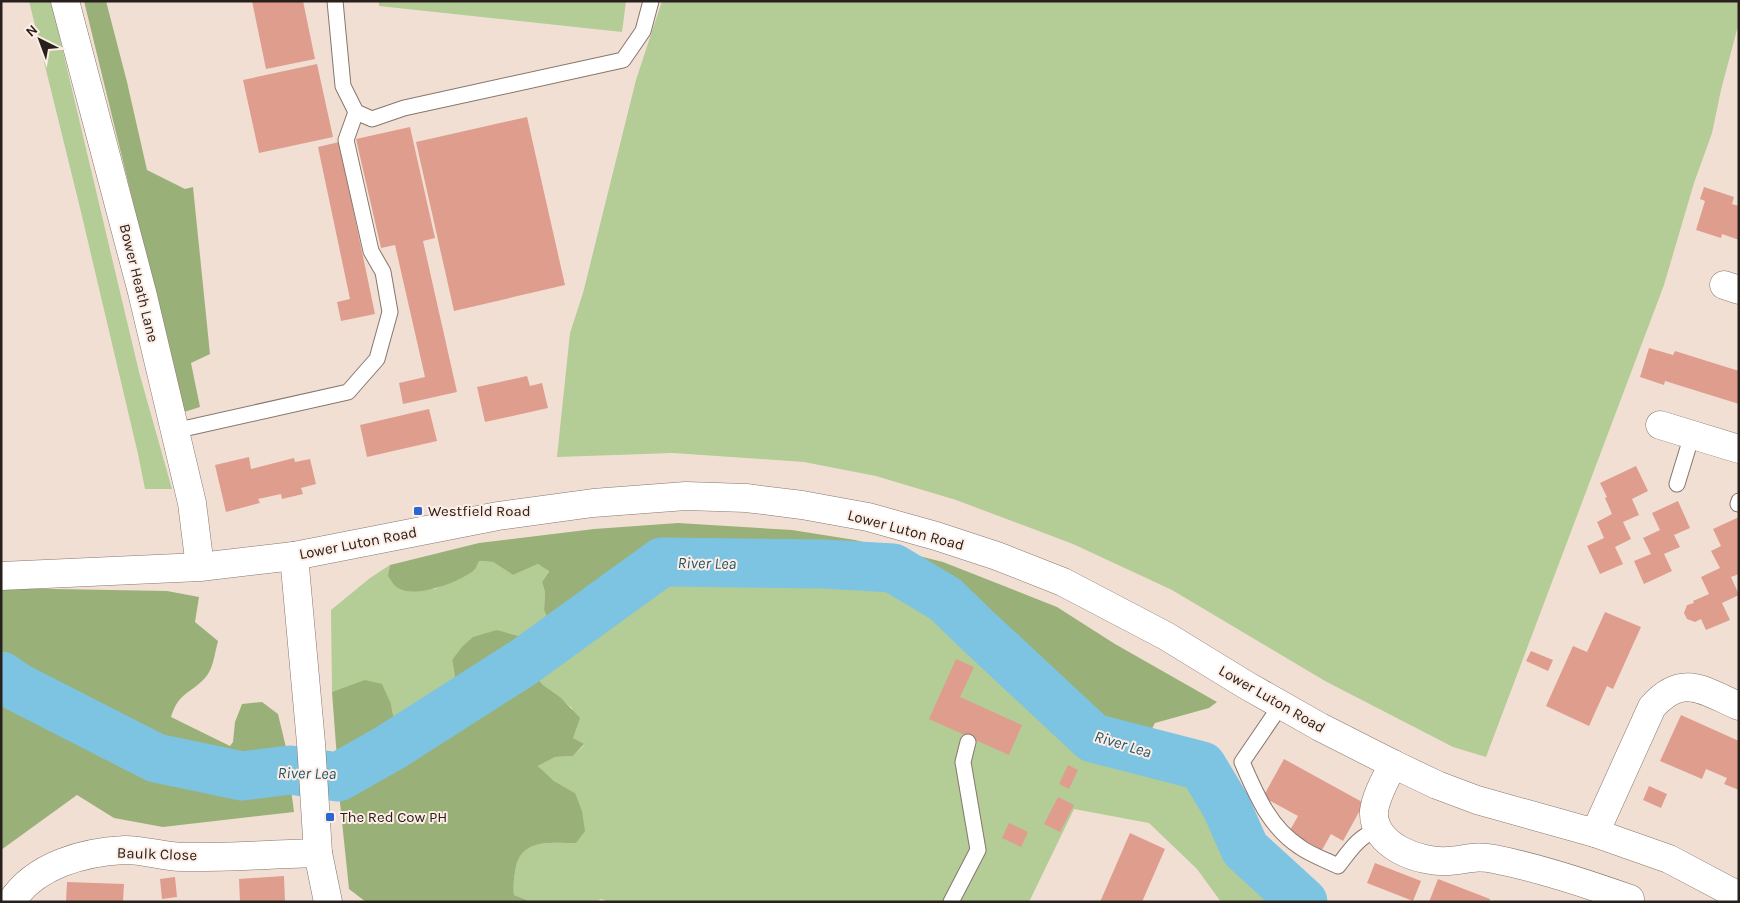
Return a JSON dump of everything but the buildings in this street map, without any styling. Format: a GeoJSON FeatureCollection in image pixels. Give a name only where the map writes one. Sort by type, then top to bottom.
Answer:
{"type":"FeatureCollection","features":[{"type":"Feature","properties":{"kind":"main road","name":"Bower Heath Lane"},"geometry":{"type":"LineString","coordinates":[[65,1],[142,292],[192,503],[200,567]]}},
{"type":"Feature","properties":{"kind":"main road"},"geometry":{"type":"LineString","coordinates":[[1660,425],[1739,449]]}},
{"type":"Feature","properties":{"kind":"main road","name":"Lower Luton Road"},"geometry":{"type":"LineString","coordinates":[[1,576],[200,567],[294,556],[498,516],[593,503],[686,496],[746,498],[802,505],[868,517],[997,556],[1063,582],[1166,636],[1281,705],[1437,785],[1477,800],[1595,833],[1669,859],[1739,896]]}},
{"type":"Feature","properties":{"kind":"main road"},"geometry":{"type":"LineString","coordinates":[[294,556],[316,801],[318,853],[328,902]]}},
{"type":"Feature","properties":{"kind":"main road"},"geometry":{"type":"LineString","coordinates":[[1595,833],[1652,707],[1659,699],[1681,687],[1694,687],[1739,706]]}},
{"type":"Feature","properties":{"kind":"main road"},"geometry":{"type":"LineString","coordinates":[[1393,764],[1377,798],[1374,812],[1383,836],[1391,845],[1404,852],[1435,861],[1449,861],[1473,856],[1493,858],[1571,878],[1594,895],[1630,899]]}},
{"type":"Feature","properties":{"kind":"main road","name":"Baulk Close"},"geometry":{"type":"LineString","coordinates":[[11,902],[31,880],[50,868],[78,856],[126,850],[181,857],[318,853]]}},
{"type":"Feature","properties":{"kind":"lane"},"geometry":{"type":"LineString","coordinates":[[335,1],[343,86],[356,112],[372,119],[404,108],[623,60],[643,31],[650,1]]}},
{"type":"Feature","properties":{"kind":"lane"},"geometry":{"type":"LineString","coordinates":[[174,431],[348,392],[377,359],[390,312],[383,272],[371,251],[346,140],[356,112]]}},
{"type":"Feature","properties":{"kind":"lane"},"geometry":{"type":"LineString","coordinates":[[1677,484],[1692,435]]}},
{"type":"Feature","properties":{"kind":"lane"},"geometry":{"type":"LineString","coordinates":[[1281,705],[1242,762],[1261,805],[1280,832],[1300,848],[1338,866],[1355,844],[1367,833],[1380,829]]}},
{"type":"Feature","properties":{"kind":"lane"},"geometry":{"type":"LineString","coordinates":[[951,902],[978,850],[962,762],[968,742]]}},
{"type":"Feature","properties":{"kind":"green space"},"geometry":{"type":"Polygon","coordinates":[[[29,1],[51,1],[139,372],[172,489],[145,489],[81,212],[29,1]]]}},
{"type":"Feature","properties":{"kind":"green space"},"geometry":{"type":"Polygon","coordinates":[[[84,1],[106,1],[147,170],[185,189],[193,187],[210,354],[191,363],[200,407],[184,412],[84,1]]]}},
{"type":"Feature","properties":{"kind":"green space"},"geometry":{"type":"Polygon","coordinates":[[[379,1],[626,1],[622,32],[379,6],[379,1]]]}},
{"type":"Feature","properties":{"kind":"green space"},"geometry":{"type":"Polygon","coordinates":[[[662,1],[1739,1],[1739,22],[1712,133],[1694,183],[1664,285],[1486,757],[1453,747],[1325,681],[1172,590],[1073,544],[956,500],[876,476],[804,462],[673,453],[557,457],[570,333],[583,293],[636,80],[662,1]]]}},
{"type":"Feature","properties":{"kind":"green space"},"geometry":{"type":"Polygon","coordinates":[[[678,523],[792,530],[855,540],[943,562],[1057,607],[1115,644],[1217,702],[1209,708],[1155,723],[1140,751],[1093,738],[945,599],[893,568],[824,564],[662,562],[524,662],[543,685],[561,698],[580,718],[573,738],[584,744],[573,756],[555,757],[538,766],[554,781],[575,793],[582,811],[585,831],[576,843],[539,844],[525,851],[519,858],[515,874],[514,895],[532,902],[366,902],[349,889],[339,793],[366,772],[391,758],[518,666],[388,741],[337,759],[332,692],[365,680],[382,684],[391,704],[394,720],[403,725],[435,705],[451,690],[454,679],[452,660],[473,637],[497,630],[518,636],[524,649],[550,624],[544,610],[545,592],[542,582],[549,571],[538,564],[513,575],[493,562],[479,561],[474,570],[458,580],[437,588],[415,592],[406,591],[395,586],[388,576],[390,565],[479,543],[594,529],[678,523]]]}},
{"type":"Feature","properties":{"kind":"green space"},"geometry":{"type":"Polygon","coordinates":[[[478,561],[493,562],[513,575],[538,564],[549,570],[542,582],[545,592],[544,610],[550,624],[524,650],[452,659],[454,679],[451,690],[435,705],[403,725],[394,720],[391,704],[348,687],[332,692],[331,610],[370,578],[390,565],[389,576],[398,588],[435,589],[474,570],[478,561]]]}},
{"type":"Feature","properties":{"kind":"green space"},"geometry":{"type":"Polygon","coordinates":[[[662,562],[824,564],[924,606],[1023,693],[1098,754],[1159,762],[1193,776],[1212,800],[1222,835],[1268,888],[1285,902],[1221,902],[1197,869],[1149,823],[1074,809],[1029,902],[610,902],[601,899],[596,902],[532,902],[514,895],[516,867],[519,858],[525,851],[539,844],[576,843],[575,793],[554,781],[538,766],[555,757],[573,756],[584,745],[573,738],[572,708],[543,685],[524,662],[662,562]]]}},
{"type":"Feature","properties":{"kind":"green space"},"geometry":{"type":"Polygon","coordinates":[[[1,588],[167,591],[199,597],[195,622],[218,641],[215,655],[208,675],[181,698],[171,717],[230,746],[233,742],[235,722],[242,704],[262,702],[278,714],[289,760],[240,769],[162,748],[76,708],[1,667],[1,588]]]}},
{"type":"Feature","properties":{"kind":"green space"},"geometry":{"type":"Polygon","coordinates":[[[1,686],[9,693],[153,766],[240,787],[290,781],[294,812],[163,827],[114,818],[77,795],[1,850],[1,686]]]}},
{"type":"Feature","properties":{"kind":"waterway","name":"River Lea"},"geometry":{"type":"LineString","coordinates":[[1,676],[17,687],[156,758],[242,776],[290,770],[338,777],[391,747],[524,662],[662,562],[824,564],[893,568],[945,599],[1093,738],[1202,766],[1226,806],[1245,849],[1303,902]]}},
{"type":"Feature","properties":{"kind":"place","name":"Westfield Road"},"geometry":{"type":"Point","coordinates":[418,511]}},
{"type":"Feature","properties":{"kind":"place","name":"The Red Cow PH"},"geometry":{"type":"Point","coordinates":[330,817]}}]}
